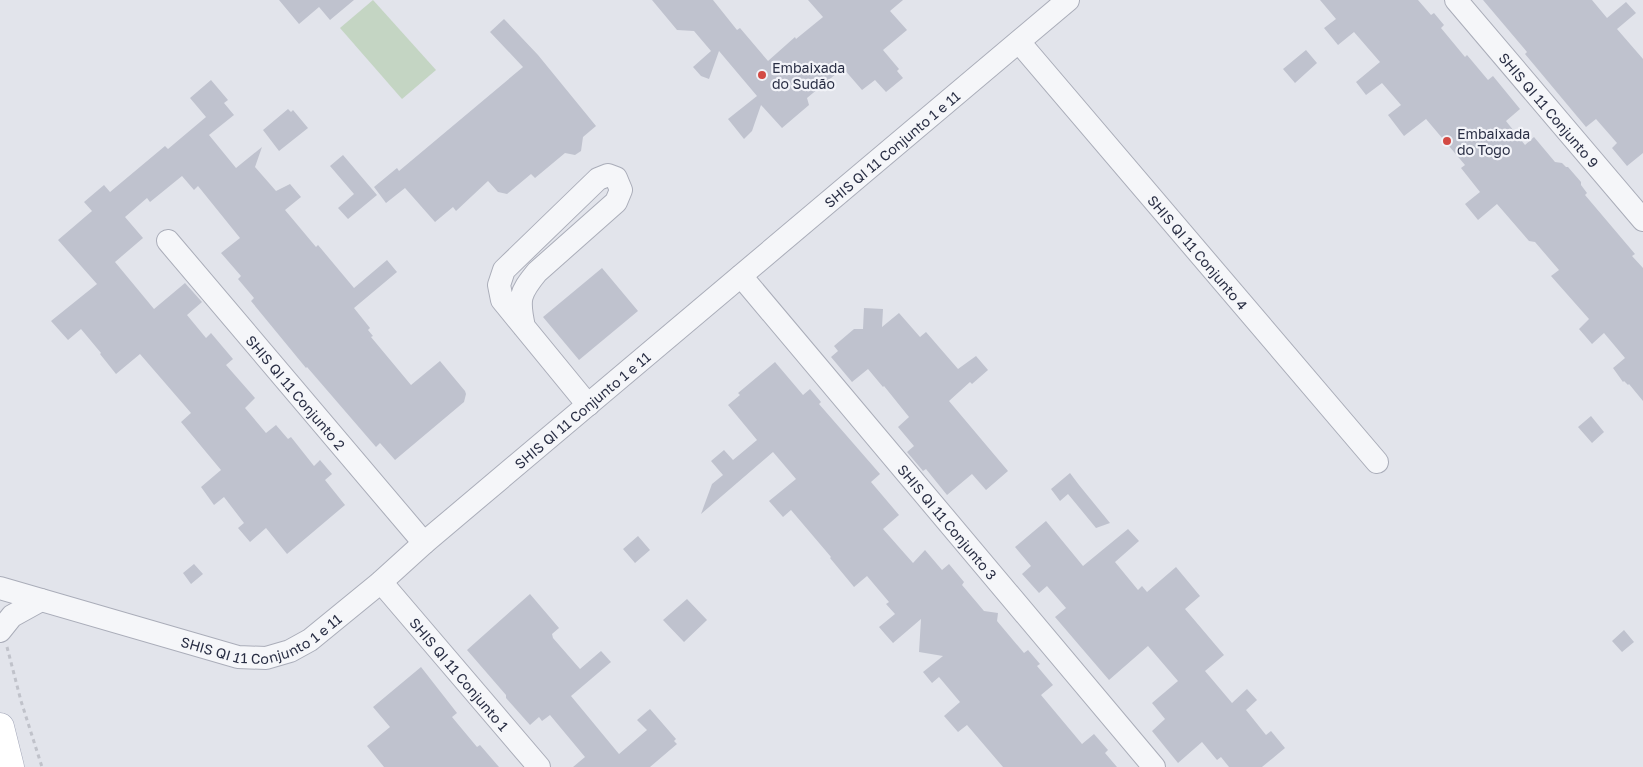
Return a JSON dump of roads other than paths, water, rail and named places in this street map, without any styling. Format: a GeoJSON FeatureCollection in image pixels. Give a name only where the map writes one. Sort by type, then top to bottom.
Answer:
{"type":"FeatureCollection","features":[{"type":"Feature","properties":{"kind":"main road"},"geometry":{"type":"LineString","coordinates":[[0,727],[10,767]]}},
{"type":"Feature","properties":{"kind":"street","name":"SHIS QI 11 Conjunto 1 e 11"},"geometry":{"type":"LineString","coordinates":[[0,588],[238,657],[266,658],[290,651],[310,640],[1068,0]]}},
{"type":"Feature","properties":{"kind":"street","name":"SHIS QI 11 Conjunto 9"},"geometry":{"type":"LineString","coordinates":[[1456,0],[1643,220]]}},
{"type":"Feature","properties":{"kind":"street","name":"SHIS QI 11 Conjunto 4"},"geometry":{"type":"LineString","coordinates":[[1019,42],[1377,462]]}},
{"type":"Feature","properties":{"kind":"street"},"geometry":{"type":"LineString","coordinates":[[524,328],[520,307],[521,295],[528,283],[616,202],[621,190],[616,178],[608,175],[598,179],[504,270],[500,285],[502,300],[524,328],[588,405]]}},
{"type":"Feature","properties":{"kind":"street","name":"SHIS QI 11 Conjunto 2"},"geometry":{"type":"LineString","coordinates":[[168,241],[424,542]]}},
{"type":"Feature","properties":{"kind":"street","name":"SHIS QI 11 Conjunto 3"},"geometry":{"type":"LineString","coordinates":[[741,276],[1154,767]]}},
{"type":"Feature","properties":{"kind":"street","name":"SHIS QI 11 Conjunto 1"},"geometry":{"type":"LineString","coordinates":[[380,582],[539,767]]}},
{"type":"Feature","properties":{"kind":"street"},"geometry":{"type":"LineString","coordinates":[[1,629],[12,616],[42,600]]}},
{"type":"Feature","properties":{"kind":"place","name":"Embaixada do Sudão"},"geometry":{"type":"Point","coordinates":[762,75]}},
{"type":"Feature","properties":{"kind":"place","name":"Embaixada do Togo"},"geometry":{"type":"Point","coordinates":[1447,141]}}]}
